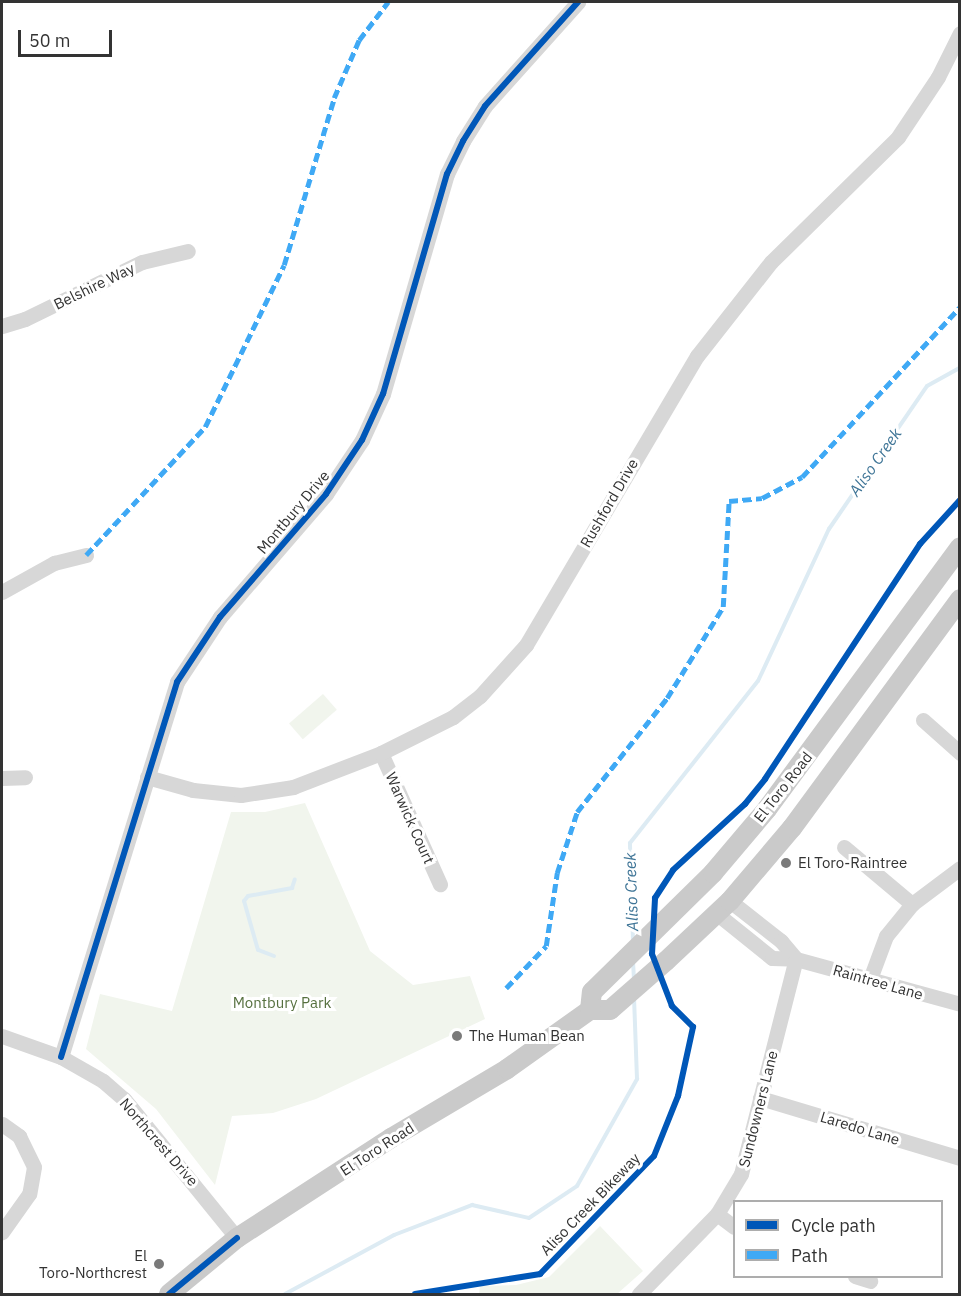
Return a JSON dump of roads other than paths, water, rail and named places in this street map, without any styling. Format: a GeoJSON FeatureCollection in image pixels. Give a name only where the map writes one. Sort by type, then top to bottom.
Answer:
{"type":"FeatureCollection","features":[{"type":"Feature","properties":{"kind":"main road","name":"El Toro Road"},"geometry":{"type":"LineString","coordinates":[[590,1010],[592,992],[661,926],[767,809],[960,547]]}},
{"type":"Feature","properties":{"kind":"main road","name":"El Toro Road"},"geometry":{"type":"LineString","coordinates":[[169,1294],[237,1238],[391,1138],[507,1069],[590,1010],[610,1010],[666,961],[723,907],[808,807],[893,686],[960,599]]}},
{"type":"Feature","properties":{"kind":"street","name":"Montbury Drive"},"geometry":{"type":"LineString","coordinates":[[60,1057],[69,1038],[168,706],[188,664],[220,617],[326,494],[374,418],[447,174],[463,141],[485,106],[578,2]]}},
{"type":"Feature","properties":{"kind":"street","name":"Rushford Drive"},"geometry":{"type":"LineString","coordinates":[[147,777],[193,790],[266,794],[322,777],[381,753],[453,717],[480,696],[526,645],[697,356],[771,262],[898,137],[938,77],[960,33]]}},
{"type":"Feature","properties":{"kind":"street","name":"Belshire Way"},"geometry":{"type":"LineString","coordinates":[[2,326],[25,319],[142,262],[188,251]]}},
{"type":"Feature","properties":{"kind":"street"},"geometry":{"type":"LineString","coordinates":[[2,592],[54,563],[86,555]]}},
{"type":"Feature","properties":{"kind":"street"},"geometry":{"type":"LineString","coordinates":[[923,720],[960,753]]}},
{"type":"Feature","properties":{"kind":"street","name":"Warwick Court"},"geometry":{"type":"LineString","coordinates":[[381,753],[440,884]]}},
{"type":"Feature","properties":{"kind":"street"},"geometry":{"type":"LineString","coordinates":[[2,778],[25,777]]}},
{"type":"Feature","properties":{"kind":"street"},"geometry":{"type":"LineString","coordinates":[[844,847],[912,904]]}},
{"type":"Feature","properties":{"kind":"street"},"geometry":{"type":"LineString","coordinates":[[870,980],[886,936],[912,904],[960,868]]}},
{"type":"Feature","properties":{"kind":"street","name":"Raintree Lane"},"geometry":{"type":"LineString","coordinates":[[723,907],[767,931],[796,959]]}},
{"type":"Feature","properties":{"kind":"street","name":"Raintree Lane"},"geometry":{"type":"LineString","coordinates":[[723,907],[755,946],[772,958],[796,959],[960,1004]]}},
{"type":"Feature","properties":{"kind":"street"},"geometry":{"type":"LineString","coordinates":[[755,946],[767,931]]}},
{"type":"Feature","properties":{"kind":"street","name":"Sundowners Lane"},"geometry":{"type":"LineString","coordinates":[[639,1294],[717,1214],[741,1174],[796,959]]}},
{"type":"Feature","properties":{"kind":"street","name":"Northcrest Drive"},"geometry":{"type":"LineString","coordinates":[[2,1036],[60,1057],[103,1081],[124,1100],[237,1238]]}},
{"type":"Feature","properties":{"kind":"street","name":"Laredo Lane"},"geometry":{"type":"LineString","coordinates":[[760,1098],[960,1158]]}},
{"type":"Feature","properties":{"kind":"street"},"geometry":{"type":"LineString","coordinates":[[2,1124],[19,1136],[34,1167],[29,1194],[2,1232]]}},
{"type":"Feature","properties":{"kind":"street"},"geometry":{"type":"LineString","coordinates":[[717,1214],[733,1226]]}},
{"type":"Feature","properties":{"kind":"waterway","name":"Aliso Creek"},"geometry":{"type":"LineString","coordinates":[[633,941],[630,843],[758,681],[829,529],[927,386],[960,368]]}},
{"type":"Feature","properties":{"kind":"waterway"},"geometry":{"type":"LineString","coordinates":[[274,956],[258,950],[244,901],[248,896],[292,888],[295,879]]}},
{"type":"Feature","properties":{"kind":"waterway","name":"Aliso Creek"},"geometry":{"type":"LineString","coordinates":[[633,961],[634,980]]}},
{"type":"Feature","properties":{"kind":"waterway","name":"Aliso Creek"},"geometry":{"type":"LineString","coordinates":[[285,1294],[394,1235],[472,1205],[529,1218],[577,1186],[637,1079],[634,997]]}},
{"type":"Feature","properties":{"kind":"place","name":"El Toro-Raintree"},"geometry":{"type":"Point","coordinates":[786,863]}},
{"type":"Feature","properties":{"kind":"place","name":"The Human Bean"},"geometry":{"type":"Point","coordinates":[457,1036]}},
{"type":"Feature","properties":{"kind":"place","name":"El Toro-Northcrest"},"geometry":{"type":"Point","coordinates":[159,1264]}},
{"type":"Feature","properties":{"kind":"park label","name":"Montbury Park"},"geometry":{"type":"Point","coordinates":[282,1003]}}]}
